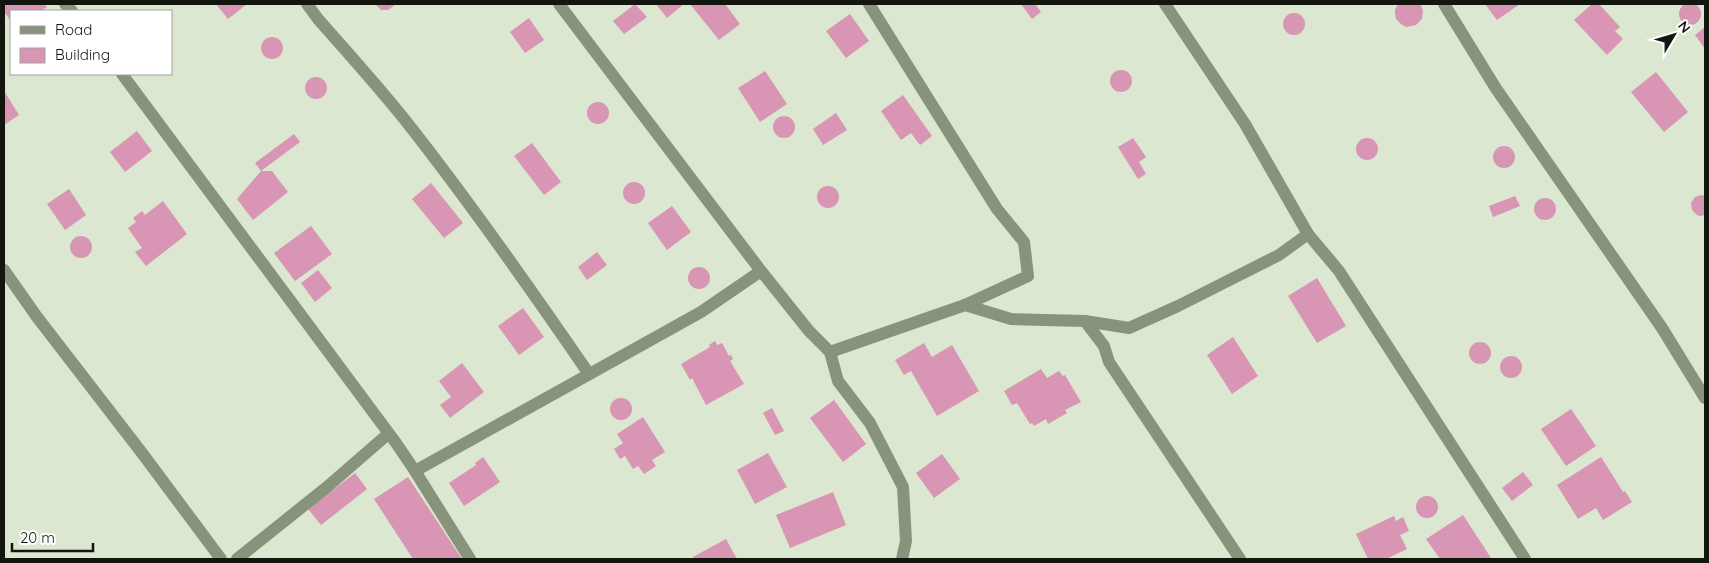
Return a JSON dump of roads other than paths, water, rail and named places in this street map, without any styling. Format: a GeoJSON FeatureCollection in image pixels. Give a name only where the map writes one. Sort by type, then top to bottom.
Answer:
{"type":"FeatureCollection","features":[{"type":"Feature","properties":{"kind":"street"},"geometry":{"type":"LineString","coordinates":[[307,4],[404,118],[535,295],[589,374]]}},
{"type":"Feature","properties":{"kind":"street"},"geometry":{"type":"LineString","coordinates":[[560,4],[761,271],[809,331],[830,352],[838,381],[870,423],[903,487],[906,541],[902,559]]}},
{"type":"Feature","properties":{"kind":"street"},"geometry":{"type":"LineString","coordinates":[[830,352],[965,305],[1028,276],[1024,242],[997,208],[869,4]]}},
{"type":"Feature","properties":{"kind":"street"},"geometry":{"type":"LineString","coordinates":[[1164,4],[1245,124],[1308,234],[1339,271],[1525,559]]}},
{"type":"Feature","properties":{"kind":"street"},"geometry":{"type":"LineString","coordinates":[[1444,4],[1495,87],[1662,328],[1705,398]]}},
{"type":"Feature","properties":{"kind":"street"},"geometry":{"type":"LineString","coordinates":[[123,75],[396,443],[470,559]]}},
{"type":"Feature","properties":{"kind":"street"},"geometry":{"type":"LineString","coordinates":[[965,305],[1011,319],[1085,321],[1129,328],[1279,256],[1308,234]]}},
{"type":"Feature","properties":{"kind":"street"},"geometry":{"type":"LineString","coordinates":[[4,270],[37,317],[221,559]]}},
{"type":"Feature","properties":{"kind":"street"},"geometry":{"type":"LineString","coordinates":[[415,471],[701,312],[761,271]]}},
{"type":"Feature","properties":{"kind":"street"},"geometry":{"type":"LineString","coordinates":[[1085,321],[1104,346],[1109,362],[1240,559]]}},
{"type":"Feature","properties":{"kind":"street"},"geometry":{"type":"LineString","coordinates":[[237,559],[388,434]]}}]}
